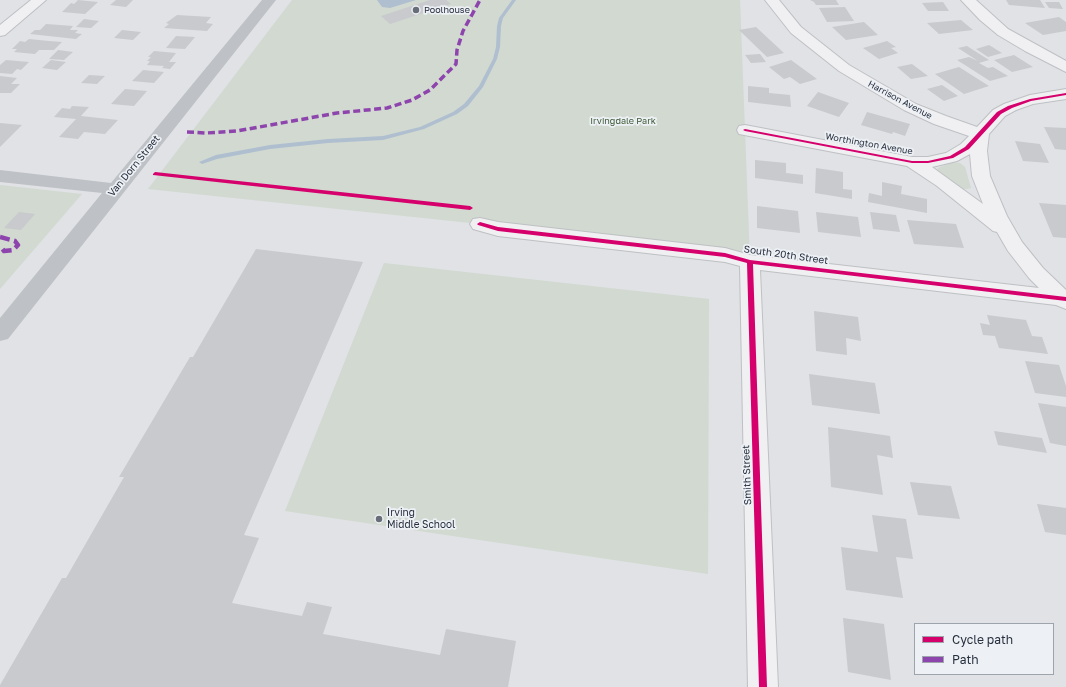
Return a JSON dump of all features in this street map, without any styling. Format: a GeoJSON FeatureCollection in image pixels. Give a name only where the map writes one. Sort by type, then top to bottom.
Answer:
{"type":"FeatureCollection","features":[{"type":"Feature","properties":{"kind":"main road","name":"Van Dorn Street"},"geometry":{"type":"LineString","coordinates":[[0,333],[269,0]]}},
{"type":"Feature","properties":{"kind":"main road"},"geometry":{"type":"LineString","coordinates":[[0,176],[116,189]]}},
{"type":"Feature","properties":{"kind":"street"},"geometry":{"type":"LineString","coordinates":[[0,32],[39,0]]}},
{"type":"Feature","properties":{"kind":"street","name":"Harrison Avenue"},"geometry":{"type":"LineString","coordinates":[[772,0],[796,30],[844,68],[910,107],[940,120],[981,134]]}},
{"type":"Feature","properties":{"kind":"street"},"geometry":{"type":"LineString","coordinates":[[968,0],[1003,32],[1066,67]]}},
{"type":"Feature","properties":{"kind":"street","name":"Worthington Avenue"},"geometry":{"type":"LineString","coordinates":[[745,130],[912,162],[928,162],[951,157],[967,148],[999,113],[1010,107],[1030,100],[1066,94]]}},
{"type":"Feature","properties":{"kind":"street"},"geometry":{"type":"LineString","coordinates":[[981,134],[978,151],[982,176],[993,206],[1015,246],[1036,273],[1064,300]]}},
{"type":"Feature","properties":{"kind":"street","name":"Worthington Avenue"},"geometry":{"type":"LineString","coordinates":[[912,162],[943,182],[1007,232]]}},
{"type":"Feature","properties":{"kind":"street","name":"South 20th Street"},"geometry":{"type":"LineString","coordinates":[[480,224],[498,229],[725,255],[750,262],[1064,300]]}},
{"type":"Feature","properties":{"kind":"street","name":"Smith Street"},"geometry":{"type":"LineString","coordinates":[[750,262],[763,687]]}},
{"type":"Feature","properties":{"kind":"green space","name":"Irvingdale Park"},"geometry":{"type":"Polygon","coordinates":[[[292,0],[740,0],[750,262],[480,224],[148,189],[292,0]]]}},
{"type":"Feature","properties":{"kind":"green space"},"geometry":{"type":"Polygon","coordinates":[[[952,162],[960,163],[965,167],[971,188],[962,190],[936,172],[938,168],[952,162]]]}},
{"type":"Feature","properties":{"kind":"green space"},"geometry":{"type":"Polygon","coordinates":[[[0,185],[82,194],[0,289],[0,185]]]}},
{"type":"Feature","properties":{"kind":"green space"},"geometry":{"type":"Polygon","coordinates":[[[384,263],[709,299],[708,574],[285,511],[384,263]]]}},
{"type":"Feature","properties":{"kind":"water"},"geometry":{"type":"Polygon","coordinates":[[[377,0],[416,0],[390,8],[382,7],[377,0]]]}},
{"type":"Feature","properties":{"kind":"building"},"geometry":{"type":"Polygon","coordinates":[[[78,0],[98,2],[85,14],[62,12],[71,3],[74,4],[78,0]]]}},
{"type":"Feature","properties":{"kind":"building"},"geometry":{"type":"Polygon","coordinates":[[[116,0],[133,0],[126,7],[110,5],[116,0]]]}},
{"type":"Feature","properties":{"kind":"building","name":"Poolhouse"},"geometry":{"type":"Polygon","coordinates":[[[430,0],[446,0],[451,4],[390,24],[381,16],[430,0]]]}},
{"type":"Feature","properties":{"kind":"building"},"geometry":{"type":"Polygon","coordinates":[[[810,0],[836,0],[839,5],[816,5],[810,0]]]}},
{"type":"Feature","properties":{"kind":"building"},"geometry":{"type":"Polygon","coordinates":[[[1006,0],[1040,0],[1045,8],[1009,5],[1006,0]]]}},
{"type":"Feature","properties":{"kind":"building"},"geometry":{"type":"Polygon","coordinates":[[[943,2],[949,11],[928,11],[922,3],[943,2]]]}},
{"type":"Feature","properties":{"kind":"building"},"geometry":{"type":"Polygon","coordinates":[[[1045,2],[1059,2],[1063,9],[1049,8],[1045,2]]]}},
{"type":"Feature","properties":{"kind":"building"},"geometry":{"type":"Polygon","coordinates":[[[845,7],[854,21],[827,22],[819,8],[845,7]]]}},
{"type":"Feature","properties":{"kind":"building"},"geometry":{"type":"Polygon","coordinates":[[[177,15],[211,17],[206,23],[213,24],[207,31],[164,28],[169,24],[166,23],[177,15]]]}},
{"type":"Feature","properties":{"kind":"building"},"geometry":{"type":"Polygon","coordinates":[[[1059,17],[1066,22],[1066,31],[1043,35],[1025,23],[1059,17]]]}},
{"type":"Feature","properties":{"kind":"building"},"geometry":{"type":"Polygon","coordinates":[[[84,19],[99,21],[91,28],[76,27],[84,19]]]}},
{"type":"Feature","properties":{"kind":"building"},"geometry":{"type":"Polygon","coordinates":[[[961,20],[973,30],[939,34],[927,23],[961,20]]]}},
{"type":"Feature","properties":{"kind":"building"},"geometry":{"type":"Polygon","coordinates":[[[864,22],[878,35],[846,40],[832,27],[864,22]]]}},
{"type":"Feature","properties":{"kind":"building"},"geometry":{"type":"Polygon","coordinates":[[[46,24],[73,26],[70,30],[78,30],[75,33],[82,34],[76,39],[30,34],[35,30],[40,30],[46,24]]]}},
{"type":"Feature","properties":{"kind":"building"},"geometry":{"type":"Polygon","coordinates":[[[756,27],[784,53],[767,57],[739,30],[756,27]]]}},
{"type":"Feature","properties":{"kind":"building"},"geometry":{"type":"Polygon","coordinates":[[[122,30],[141,32],[133,40],[114,38],[122,30]]]}},
{"type":"Feature","properties":{"kind":"building"},"geometry":{"type":"Polygon","coordinates":[[[176,36],[195,37],[185,49],[166,48],[176,36]]]}},
{"type":"Feature","properties":{"kind":"building"},"geometry":{"type":"Polygon","coordinates":[[[29,39],[62,42],[54,50],[39,50],[35,54],[14,52],[17,49],[12,49],[20,41],[25,42],[29,39]]]}},
{"type":"Feature","properties":{"kind":"building"},"geometry":{"type":"Polygon","coordinates":[[[887,41],[896,47],[891,48],[898,53],[879,59],[863,48],[887,41]]]}},
{"type":"Feature","properties":{"kind":"building"},"geometry":{"type":"Polygon","coordinates":[[[989,45],[1002,53],[988,57],[976,49],[989,45]]]}},
{"type":"Feature","properties":{"kind":"building"},"geometry":{"type":"Polygon","coordinates":[[[967,46],[989,60],[979,63],[988,68],[993,67],[1008,76],[990,81],[957,60],[969,57],[978,61],[958,48],[967,46]]]}},
{"type":"Feature","properties":{"kind":"building"},"geometry":{"type":"Polygon","coordinates":[[[58,50],[73,52],[64,60],[49,59],[58,50]]]}},
{"type":"Feature","properties":{"kind":"building"},"geometry":{"type":"Polygon","coordinates":[[[154,51],[176,53],[169,62],[176,62],[170,69],[162,68],[164,66],[147,65],[150,61],[147,61],[151,57],[148,57],[154,51]]]}},
{"type":"Feature","properties":{"kind":"building"},"geometry":{"type":"Polygon","coordinates":[[[760,54],[766,62],[751,63],[745,55],[760,54]]]}},
{"type":"Feature","properties":{"kind":"building"},"geometry":{"type":"Polygon","coordinates":[[[1014,55],[1033,67],[1012,72],[994,60],[1014,55]]]}},
{"type":"Feature","properties":{"kind":"building"},"geometry":{"type":"Polygon","coordinates":[[[6,60],[29,62],[21,70],[17,69],[12,74],[0,73],[0,65],[6,60]]]}},
{"type":"Feature","properties":{"kind":"building"},"geometry":{"type":"Polygon","coordinates":[[[51,60],[66,62],[57,70],[42,68],[51,60]]]}},
{"type":"Feature","properties":{"kind":"building"},"geometry":{"type":"Polygon","coordinates":[[[791,60],[817,79],[800,84],[790,77],[784,79],[769,67],[791,60]]]}},
{"type":"Feature","properties":{"kind":"building"},"geometry":{"type":"Polygon","coordinates":[[[912,64],[928,76],[911,79],[897,67],[912,64]]]}},
{"type":"Feature","properties":{"kind":"building"},"geometry":{"type":"Polygon","coordinates":[[[959,67],[989,86],[964,94],[935,74],[959,67]]]}},
{"type":"Feature","properties":{"kind":"building"},"geometry":{"type":"Polygon","coordinates":[[[143,70],[164,72],[154,83],[132,81],[143,70]]]}},
{"type":"Feature","properties":{"kind":"building"},"geometry":{"type":"Polygon","coordinates":[[[89,75],[105,76],[97,84],[81,83],[89,75]]]}},
{"type":"Feature","properties":{"kind":"building"},"geometry":{"type":"Polygon","coordinates":[[[0,76],[17,78],[11,84],[20,84],[11,93],[0,93],[0,76]]]}},
{"type":"Feature","properties":{"kind":"building"},"geometry":{"type":"Polygon","coordinates":[[[942,85],[958,96],[944,101],[927,89],[942,85]]]}},
{"type":"Feature","properties":{"kind":"building"},"geometry":{"type":"Polygon","coordinates":[[[748,86],[769,88],[769,93],[790,95],[791,107],[748,102],[748,86]]]}},
{"type":"Feature","properties":{"kind":"building"},"geometry":{"type":"Polygon","coordinates":[[[125,89],[147,91],[134,106],[111,104],[125,89]]]}},
{"type":"Feature","properties":{"kind":"building"},"geometry":{"type":"Polygon","coordinates":[[[818,92],[849,103],[839,117],[807,106],[818,92]]]}},
{"type":"Feature","properties":{"kind":"building"},"geometry":{"type":"Polygon","coordinates":[[[72,106],[89,107],[81,116],[118,120],[105,134],[84,132],[78,139],[59,137],[76,119],[54,117],[62,108],[70,109],[72,106]]]}},
{"type":"Feature","properties":{"kind":"building"},"geometry":{"type":"Polygon","coordinates":[[[867,112],[910,124],[905,136],[893,132],[892,134],[861,125],[867,112]]]}},
{"type":"Feature","properties":{"kind":"building"},"geometry":{"type":"Polygon","coordinates":[[[0,123],[22,125],[0,147],[0,123]]]}},
{"type":"Feature","properties":{"kind":"building"},"geometry":{"type":"Polygon","coordinates":[[[1044,127],[1066,128],[1066,150],[1055,149],[1044,127]]]}},
{"type":"Feature","properties":{"kind":"building"},"geometry":{"type":"Polygon","coordinates":[[[1015,141],[1040,144],[1049,163],[1023,161],[1015,141]]]}},
{"type":"Feature","properties":{"kind":"building"},"geometry":{"type":"Polygon","coordinates":[[[755,160],[786,163],[786,173],[803,175],[803,184],[755,178],[755,160]]]}},
{"type":"Feature","properties":{"kind":"building"},"geometry":{"type":"Polygon","coordinates":[[[816,168],[843,172],[843,189],[852,190],[852,199],[815,193],[816,168]]]}},
{"type":"Feature","properties":{"kind":"building"},"geometry":{"type":"Polygon","coordinates":[[[882,182],[902,186],[901,194],[927,199],[927,213],[868,202],[869,193],[882,196],[882,182]]]}},
{"type":"Feature","properties":{"kind":"building"},"geometry":{"type":"Polygon","coordinates":[[[1039,203],[1066,205],[1066,238],[1053,237],[1039,203]]]}},
{"type":"Feature","properties":{"kind":"building"},"geometry":{"type":"Polygon","coordinates":[[[757,206],[798,211],[800,233],[757,228],[757,206]]]}},
{"type":"Feature","properties":{"kind":"building"},"geometry":{"type":"Polygon","coordinates":[[[19,212],[35,214],[21,230],[4,228],[19,212]]]}},
{"type":"Feature","properties":{"kind":"building"},"geometry":{"type":"Polygon","coordinates":[[[816,212],[858,217],[861,237],[818,232],[816,212]]]}},
{"type":"Feature","properties":{"kind":"building"},"geometry":{"type":"Polygon","coordinates":[[[870,212],[896,215],[900,232],[873,229],[870,212]]]}},
{"type":"Feature","properties":{"kind":"building"},"geometry":{"type":"Polygon","coordinates":[[[907,220],[956,224],[964,248],[914,244],[907,220]]]}},
{"type":"Feature","properties":{"kind":"building"},"geometry":{"type":"Polygon","coordinates":[[[256,249],[363,262],[244,535],[259,538],[232,603],[302,616],[307,602],[332,607],[323,634],[440,655],[446,629],[516,641],[508,687],[0,687],[62,578],[66,578],[124,477],[119,477],[190,357],[193,357],[256,249]]]}},
{"type":"Feature","properties":{"kind":"building"},"geometry":{"type":"Polygon","coordinates":[[[814,311],[858,317],[861,341],[846,338],[847,355],[816,351],[814,311]]]}},
{"type":"Feature","properties":{"kind":"building"},"geometry":{"type":"Polygon","coordinates":[[[987,315],[1026,320],[1032,336],[1042,337],[1048,354],[999,348],[995,336],[983,335],[980,323],[990,325],[987,315]]]}},
{"type":"Feature","properties":{"kind":"building"},"geometry":{"type":"Polygon","coordinates":[[[1025,361],[1059,365],[1066,386],[1066,397],[1035,393],[1025,361]]]}},
{"type":"Feature","properties":{"kind":"building"},"geometry":{"type":"Polygon","coordinates":[[[809,374],[875,383],[880,414],[812,405],[809,374]]]}},
{"type":"Feature","properties":{"kind":"building"},"geometry":{"type":"Polygon","coordinates":[[[1038,403],[1066,407],[1066,446],[1050,443],[1038,403]]]}},
{"type":"Feature","properties":{"kind":"building"},"geometry":{"type":"Polygon","coordinates":[[[828,427],[890,436],[893,458],[877,455],[883,495],[831,487],[828,427]]]}},
{"type":"Feature","properties":{"kind":"building"},"geometry":{"type":"Polygon","coordinates":[[[994,431],[1042,438],[1047,453],[998,445],[994,431]]]}},
{"type":"Feature","properties":{"kind":"building"},"geometry":{"type":"Polygon","coordinates":[[[910,482],[951,486],[960,519],[918,515],[910,482]]]}},
{"type":"Feature","properties":{"kind":"building"},"geometry":{"type":"Polygon","coordinates":[[[1037,504],[1066,508],[1066,535],[1045,532],[1037,504]]]}},
{"type":"Feature","properties":{"kind":"building"},"geometry":{"type":"Polygon","coordinates":[[[872,515],[906,519],[913,559],[896,557],[903,598],[846,590],[841,547],[878,552],[872,515]]]}},
{"type":"Feature","properties":{"kind":"building"},"geometry":{"type":"Polygon","coordinates":[[[843,618],[884,624],[891,680],[848,672],[843,618]]]}},
{"type":"Feature","properties":{"kind":"waterway"},"geometry":{"type":"LineString","coordinates":[[202,162],[216,157],[270,147],[328,141],[383,138],[422,128],[455,113],[466,105],[481,86],[495,59],[498,47],[501,18],[514,0]]}},
{"type":"Feature","properties":{"kind":"marked path"},"geometry":{"type":"LineString","coordinates":[[187,132],[206,133],[237,131],[337,113],[387,108],[412,100],[430,90],[456,64],[457,50],[463,31],[480,0]]}},
{"type":"Feature","properties":{"kind":"marked path"},"geometry":{"type":"LineString","coordinates":[[0,237],[15,241],[18,245],[13,250],[4,251],[0,246]]}},
{"type":"Feature","properties":{"kind":"cycle path"},"geometry":{"type":"LineString","coordinates":[[745,130],[912,162],[928,162],[951,157],[967,148],[999,113],[1010,107],[1030,100],[1066,94]]}},
{"type":"Feature","properties":{"kind":"cycle path"},"geometry":{"type":"LineString","coordinates":[[155,174],[470,208]]}},
{"type":"Feature","properties":{"kind":"cycle path"},"geometry":{"type":"LineString","coordinates":[[480,224],[498,229],[725,255],[750,262],[1066,299]]}},
{"type":"Feature","properties":{"kind":"cycle path"},"geometry":{"type":"LineString","coordinates":[[750,262],[763,687]]}},
{"type":"Feature","properties":{"kind":"place","name":"Poolhouse"},"geometry":{"type":"Point","coordinates":[416,10]}},
{"type":"Feature","properties":{"kind":"place","name":"Irving Middle School"},"geometry":{"type":"Point","coordinates":[379,519]}}]}
